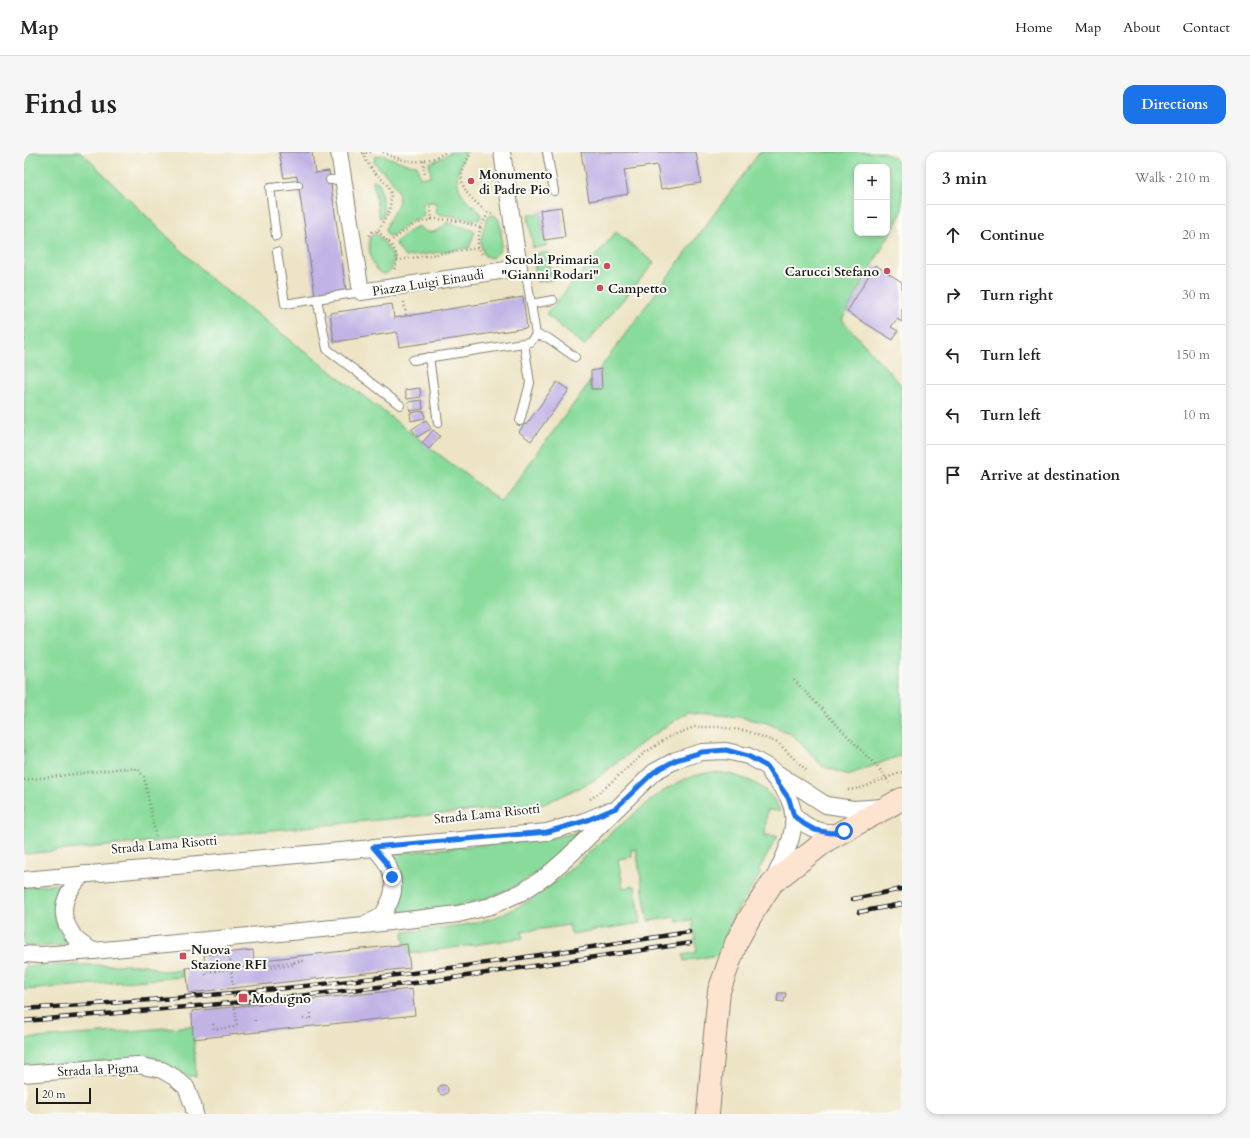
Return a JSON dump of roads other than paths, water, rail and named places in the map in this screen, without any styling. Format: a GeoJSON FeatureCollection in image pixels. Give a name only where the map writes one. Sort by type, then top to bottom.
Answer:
{"type":"FeatureCollection","features":[{"type":"Feature","properties":{"kind":"street","name":"Piazza Luigi Einaudi"},"geometry":{"type":"LineString","coordinates":[[339,152],[337,180],[361,292],[519,268]]}},
{"type":"Feature","properties":{"kind":"street"},"geometry":{"type":"LineString","coordinates":[[502,152],[519,268]]}},
{"type":"Feature","properties":{"kind":"street"},"geometry":{"type":"LineString","coordinates":[[24,954],[41,955],[93,951],[364,925],[458,914],[491,906],[522,892],[545,877],[568,858],[616,808],[654,772],[676,760],[702,752],[726,750],[748,756],[766,766],[826,806],[854,809],[897,802]]}},
{"type":"Feature","properties":{"kind":"street"},"geometry":{"type":"LineString","coordinates":[[708,1114],[719,991],[736,943],[750,916],[772,884],[792,835],[794,816],[789,799],[766,766]]}},
{"type":"Feature","properties":{"kind":"street"},"geometry":{"type":"LineString","coordinates":[[772,884],[819,840],[822,814],[814,798]]}},
{"type":"Feature","properties":{"kind":"street"},"geometry":{"type":"LineString","coordinates":[[819,840],[827,840],[897,802]]}},
{"type":"Feature","properties":{"kind":"street"},"geometry":{"type":"LineString","coordinates":[[24,880],[547,832],[585,821],[616,808]]}},
{"type":"Feature","properties":{"kind":"street"},"geometry":{"type":"LineString","coordinates":[[794,816],[815,830],[819,840]]}},
{"type":"Feature","properties":{"kind":"street"},"geometry":{"type":"LineString","coordinates":[[364,925],[382,916],[392,897],[394,884],[392,874],[386,862],[373,847]]}},
{"type":"Feature","properties":{"kind":"street"},"geometry":{"type":"LineString","coordinates":[[84,874],[68,893],[64,902],[64,915],[66,924],[76,940],[93,951]]}},
{"type":"Feature","properties":{"kind":"street","name":"Strada la Pigna"},"geometry":{"type":"LineString","coordinates":[[24,1074],[137,1065],[162,1070],[174,1077],[186,1087],[193,1105],[194,1114]]}},
{"type":"Feature","properties":{"kind":"lane"},"geometry":{"type":"LineString","coordinates":[[547,152],[554,191]]}},
{"type":"Feature","properties":{"kind":"lane"},"geometry":{"type":"LineString","coordinates":[[276,236],[270,188],[298,185]]}},
{"type":"Feature","properties":{"kind":"lane"},"geometry":{"type":"LineString","coordinates":[[276,252],[285,304],[361,292]]}},
{"type":"Feature","properties":{"kind":"lane"},"geometry":{"type":"LineString","coordinates":[[413,360],[530,342],[536,335],[527,280],[519,268]]}},
{"type":"Feature","properties":{"kind":"lane"},"geometry":{"type":"LineString","coordinates":[[317,299],[327,349],[400,404]]}},
{"type":"Feature","properties":{"kind":"lane"},"geometry":{"type":"LineString","coordinates":[[531,304],[553,300]]}},
{"type":"Feature","properties":{"kind":"lane"},"geometry":{"type":"LineString","coordinates":[[536,335],[548,338],[575,358]]}},
{"type":"Feature","properties":{"kind":"lane"},"geometry":{"type":"LineString","coordinates":[[520,421],[530,383],[524,343]]}},
{"type":"Feature","properties":{"kind":"lane"},"geometry":{"type":"LineString","coordinates":[[429,357],[438,423]]}},
{"type":"Feature","properties":{"kind":"railway"},"geometry":{"type":"LineString","coordinates":[[853,899],[902,889]]}},
{"type":"Feature","properties":{"kind":"railway"},"geometry":{"type":"LineString","coordinates":[[859,912],[902,904]]}},
{"type":"Feature","properties":{"kind":"railway"},"geometry":{"type":"LineString","coordinates":[[24,1009],[286,988],[488,963],[689,932]]}},
{"type":"Feature","properties":{"kind":"railway"},"geometry":{"type":"LineString","coordinates":[[24,1021],[244,1002],[432,981],[690,943]]}},
{"type":"Feature","properties":{"kind":"place","name":"Monumento di Padre Pio"},"geometry":{"type":"Point","coordinates":[471,181]}},
{"type":"Feature","properties":{"kind":"place","name":"Scuola Primaria \"Gianni Rodari\""},"geometry":{"type":"Point","coordinates":[607,266]}},
{"type":"Feature","properties":{"kind":"place","name":"Carucci Stefano"},"geometry":{"type":"Point","coordinates":[887,271]}},
{"type":"Feature","properties":{"kind":"place","name":"Campetto"},"geometry":{"type":"Point","coordinates":[600,288]}},
{"type":"Feature","properties":{"kind":"place","name":"Nuova Stazione RFI"},"geometry":{"type":"Point","coordinates":[183,956]}},
{"type":"Feature","properties":{"kind":"place","name":"Modugno"},"geometry":{"type":"Point","coordinates":[243,998]}}]}
